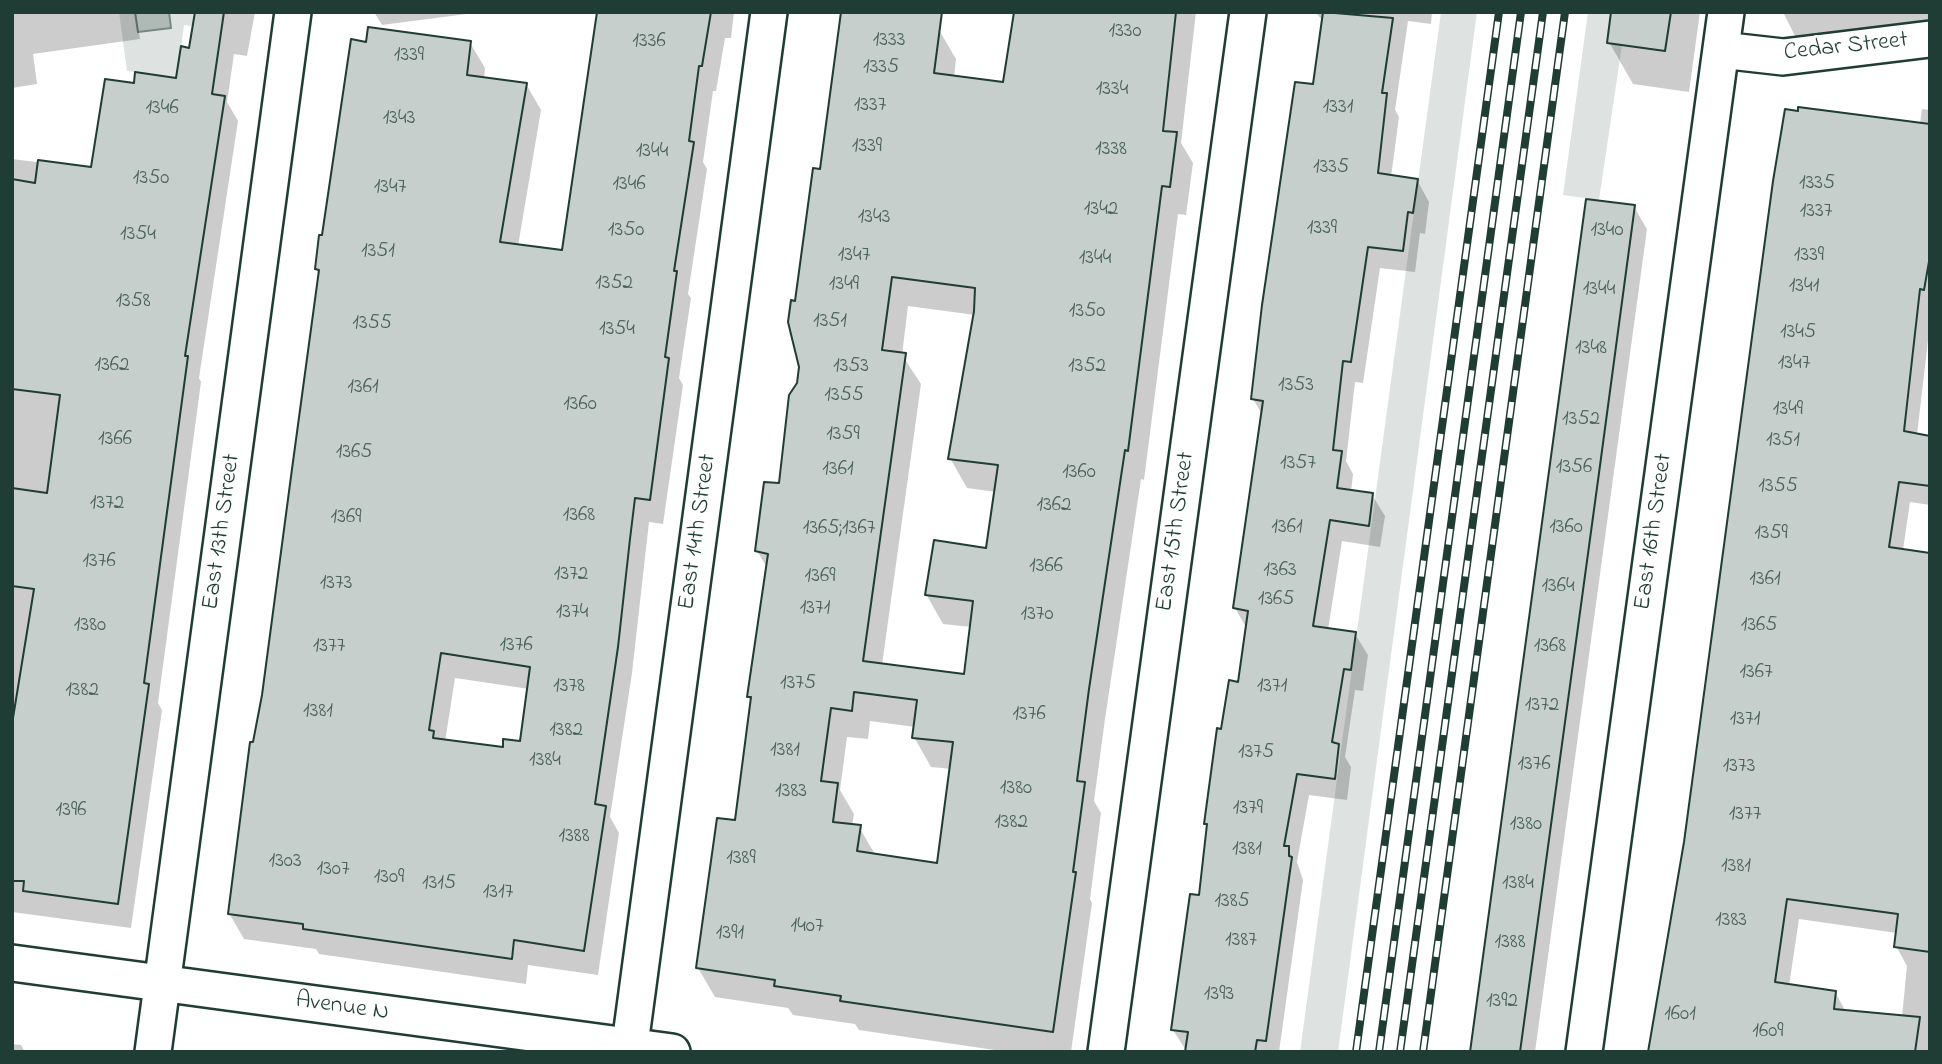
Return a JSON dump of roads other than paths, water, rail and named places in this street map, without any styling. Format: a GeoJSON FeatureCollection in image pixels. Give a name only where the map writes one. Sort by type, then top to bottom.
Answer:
{"type":"FeatureCollection","features":[{"type":"Feature","properties":{"kind":"street","name":"East 13th Street"},"geometry":{"type":"LineString","coordinates":[[153,1052],[293,12]]}},
{"type":"Feature","properties":{"kind":"street","name":"East 14th Street"},"geometry":{"type":"LineString","coordinates":[[629,1049],[769,12]]}},
{"type":"Feature","properties":{"kind":"street","name":"East 15th Street"},"geometry":{"type":"LineString","coordinates":[[1106,1052],[1248,12]]}},
{"type":"Feature","properties":{"kind":"street","name":"East 16th Street"},"geometry":{"type":"LineString","coordinates":[[1584,1052],[1726,12]]}},
{"type":"Feature","properties":{"kind":"street","name":"Cedar Street"},"geometry":{"type":"LineString","coordinates":[[1721,50],[1783,57],[1930,39]]}},
{"type":"Feature","properties":{"kind":"street","name":"Avenue N"},"geometry":{"type":"LineString","coordinates":[[12,963],[629,1049],[672,1052]]}},
{"type":"Feature","properties":{"kind":"railway"},"geometry":{"type":"LineString","coordinates":[[1356,1052],[1499,12]]}},
{"type":"Feature","properties":{"kind":"railway"},"geometry":{"type":"LineString","coordinates":[[1379,1052],[1521,12]]}},
{"type":"Feature","properties":{"kind":"railway"},"geometry":{"type":"LineString","coordinates":[[1400,1052],[1543,12]]}},
{"type":"Feature","properties":{"kind":"railway"},"geometry":{"type":"LineString","coordinates":[[1423,1052],[1565,12]]}}]}
